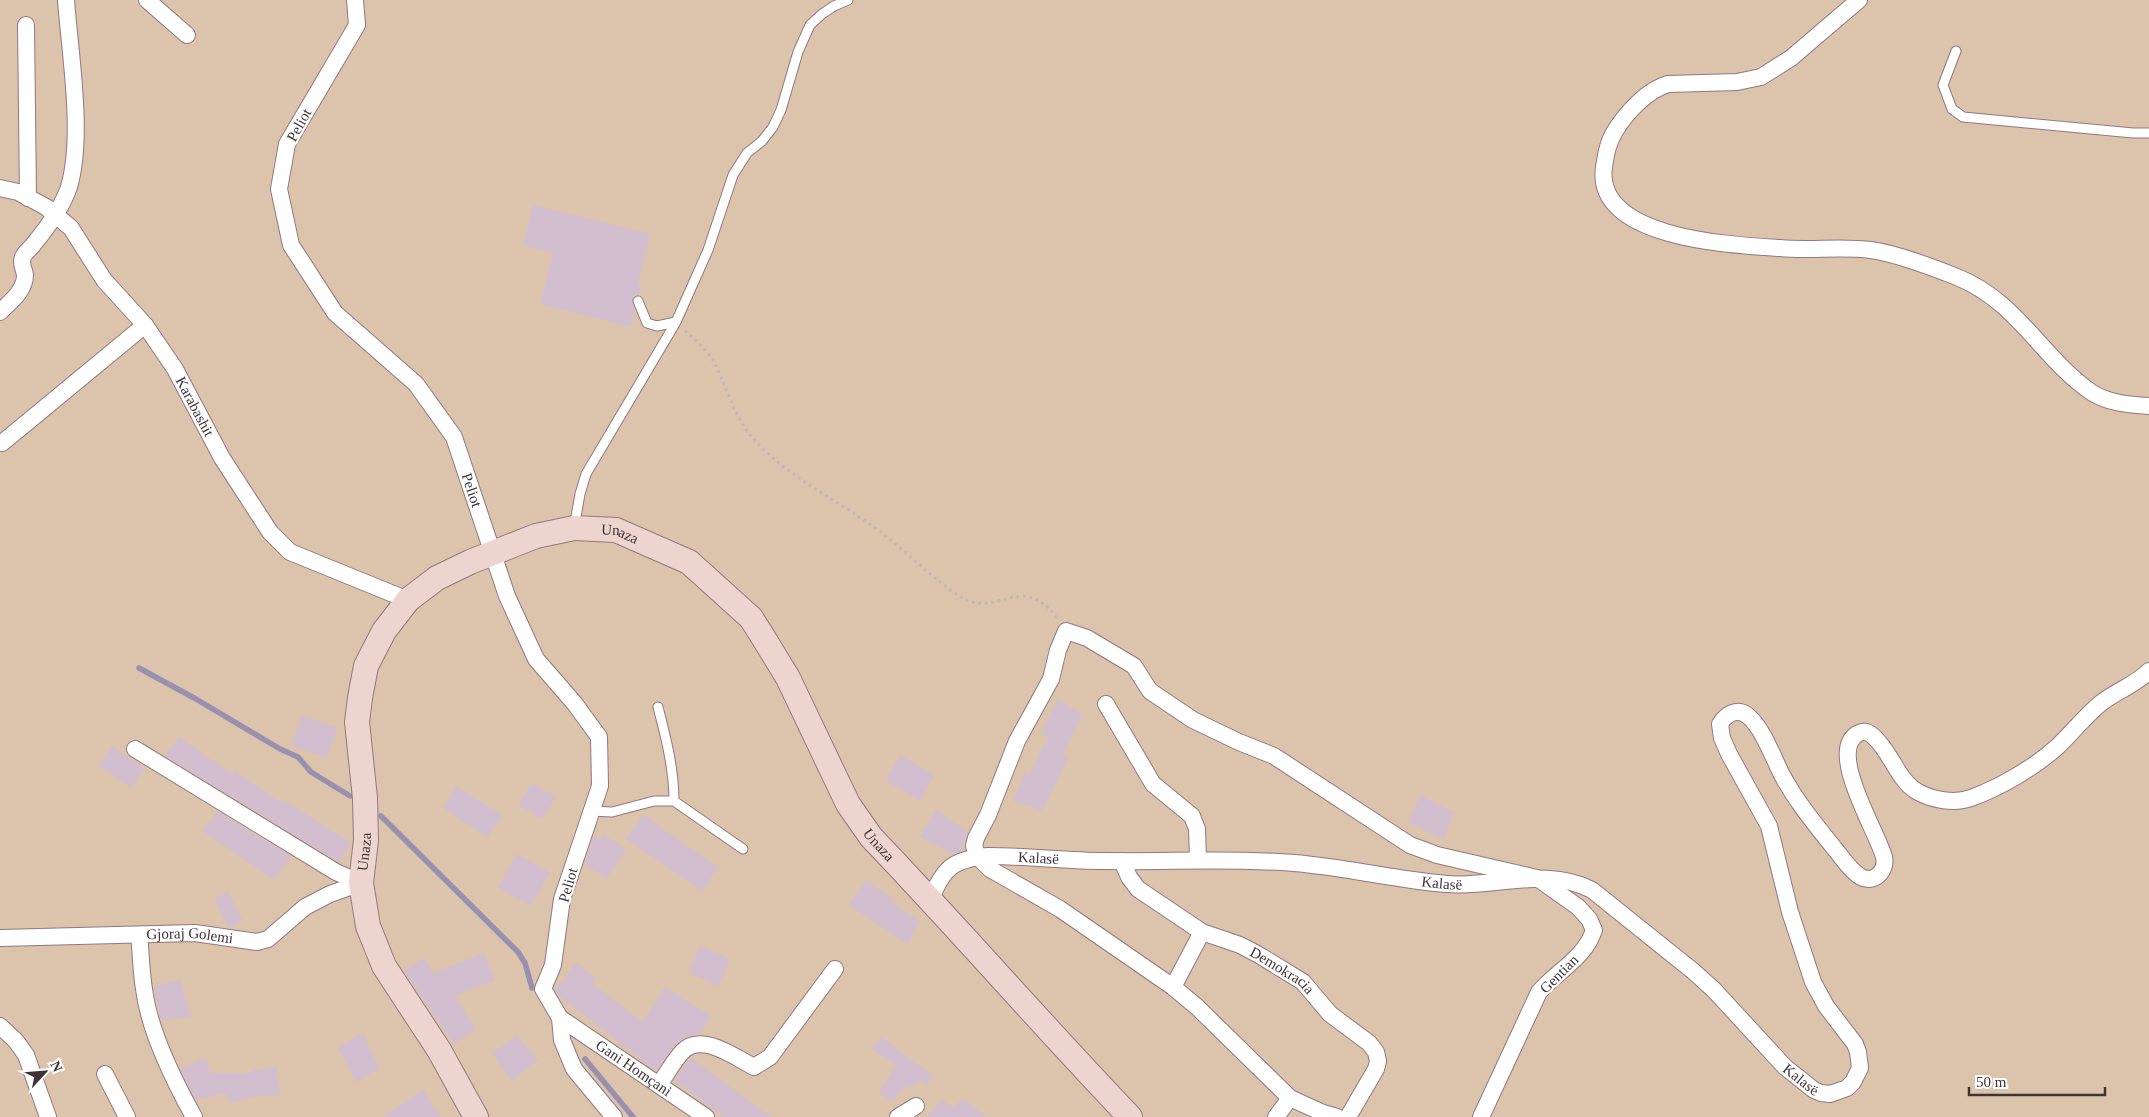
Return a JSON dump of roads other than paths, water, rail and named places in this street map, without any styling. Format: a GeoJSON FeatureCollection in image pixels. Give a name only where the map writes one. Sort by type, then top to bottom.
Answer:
{"type":"FeatureCollection","features":[{"type":"Feature","properties":{"kind":"main road","name":"Unaza"},"geometry":{"type":"LineString","coordinates":[[476,1117],[439,1050],[384,966],[368,926],[361,883],[366,840],[365,798],[358,722],[360,698],[366,666],[384,632],[408,600],[437,578],[494,552],[536,536],[574,528],[616,530],[689,562],[751,618],[788,678],[848,804],[871,837],[968,939],[1077,1061],[1130,1117]]}},
{"type":"Feature","properties":{"kind":"street"},"geometry":{"type":"LineString","coordinates":[[0,312],[17,296],[24,283],[25,274],[22,263],[24,255],[56,214],[68,187],[76,135],[66,0]]}},
{"type":"Feature","properties":{"kind":"street"},"geometry":{"type":"LineString","coordinates":[[147,0],[187,34]]}},
{"type":"Feature","properties":{"kind":"street","name":"Peliot"},"geometry":{"type":"LineString","coordinates":[[356,0],[357,25],[287,144],[279,190],[291,245],[335,313],[416,384],[454,437],[494,552],[507,596],[536,659],[575,704],[599,737],[600,786],[562,899],[553,965],[544,989],[560,1018]]}},
{"type":"Feature","properties":{"kind":"street"},"geometry":{"type":"LineString","coordinates":[[1859,0],[1791,58],[1761,77],[1737,82],[1668,84],[1647,96],[1625,118],[1610,139],[1603,176],[1604,186],[1610,199],[1628,215],[1662,232],[1689,238],[1782,249],[1841,248],[1871,250],[1956,276],[1974,284],[1997,299],[2071,375],[2092,393],[2119,403],[2149,406]]}},
{"type":"Feature","properties":{"kind":"street"},"geometry":{"type":"LineString","coordinates":[[26,24],[28,198]]}},
{"type":"Feature","properties":{"kind":"street","name":"Karabashit"},"geometry":{"type":"LineString","coordinates":[[2,188],[18,192],[56,214],[71,228],[104,280],[144,325],[175,368],[222,458],[270,532],[290,552],[408,600]]}},
{"type":"Feature","properties":{"kind":"street"},"geometry":{"type":"LineString","coordinates":[[2,443],[144,325]]}},
{"type":"Feature","properties":{"kind":"street"},"geometry":{"type":"LineString","coordinates":[[1337,1117],[1323,1113],[1290,1098],[1173,986],[1060,909],[990,870],[978,857],[974,846],[976,838],[988,815],[1017,741],[1051,679],[1058,650],[1066,631],[1087,638],[1134,666],[1150,692],[1193,720],[1238,742],[1274,756],[1410,845],[1437,855],[1537,878]]}},
{"type":"Feature","properties":{"kind":"street","name":"Kalasë"},"geometry":{"type":"LineString","coordinates":[[930,900],[936,884],[946,870],[955,862],[978,857],[1018,856],[1122,861],[1198,860],[1294,863],[1449,884],[1537,878],[1559,879],[1578,883],[1592,890],[1693,971],[1714,990],[1785,1067],[1814,1090],[1830,1094],[1847,1088],[1857,1076],[1860,1068],[1858,1052],[1855,1044],[1826,1006],[1813,982],[1790,912],[1769,826],[1728,754],[1722,738],[1720,724],[1724,717],[1732,712],[1741,712],[1754,722],[1802,808],[1846,862],[1860,876],[1868,879],[1878,876],[1884,869],[1884,859],[1868,822],[1849,766],[1847,750],[1850,741],[1855,735],[1862,732],[1870,733],[1879,742],[1901,776],[1912,789],[1920,794],[1950,801],[1970,798],[2007,781],[2028,768],[2055,748],[2101,704],[2141,679],[2149,671]]}},
{"type":"Feature","properties":{"kind":"street"},"geometry":{"type":"LineString","coordinates":[[1106,704],[1153,784],[1192,816],[1197,830],[1198,860]]}},
{"type":"Feature","properties":{"kind":"street"},"geometry":{"type":"LineString","coordinates":[[135,749],[336,872],[361,883]]}},
{"type":"Feature","properties":{"kind":"street","name":"Demokracia"},"geometry":{"type":"LineString","coordinates":[[1122,861],[1129,877],[1138,889],[1202,932],[1252,952],[1303,982],[1330,1014],[1372,1048],[1378,1060],[1376,1069],[1348,1117]]}},
{"type":"Feature","properties":{"kind":"street","name":"Gentian"},"geometry":{"type":"LineString","coordinates":[[1481,1117],[1539,992],[1549,980],[1564,970],[1592,939],[1594,930],[1589,919],[1578,907],[1537,878]]}},
{"type":"Feature","properties":{"kind":"street","name":"Gjoraj Golemi"},"geometry":{"type":"LineString","coordinates":[[0,938],[140,936],[195,933],[257,942],[268,939],[305,907],[330,894],[361,883]]}},
{"type":"Feature","properties":{"kind":"street"},"geometry":{"type":"LineString","coordinates":[[1173,986],[1202,932]]}},
{"type":"Feature","properties":{"kind":"street"},"geometry":{"type":"LineString","coordinates":[[140,936],[144,990],[151,1017],[164,1054],[194,1117]]}},
{"type":"Feature","properties":{"kind":"street"},"geometry":{"type":"LineString","coordinates":[[659,1085],[683,1051],[701,1044],[717,1048],[754,1067],[759,1066],[770,1057],[835,969]]}},
{"type":"Feature","properties":{"kind":"street"},"geometry":{"type":"LineString","coordinates":[[560,1018],[562,1040],[574,1069],[614,1117]]}},
{"type":"Feature","properties":{"kind":"street","name":"Gani Homçani"},"geometry":{"type":"LineString","coordinates":[[560,1018],[706,1117]]}},
{"type":"Feature","properties":{"kind":"street"},"geometry":{"type":"LineString","coordinates":[[0,1026],[16,1041],[26,1056],[48,1117]]}},
{"type":"Feature","properties":{"kind":"street"},"geometry":{"type":"LineString","coordinates":[[105,1074],[128,1117]]}},
{"type":"Feature","properties":{"kind":"street"},"geometry":{"type":"LineString","coordinates":[[1276,1117],[1290,1098]]}},
{"type":"Feature","properties":{"kind":"street"},"geometry":{"type":"LineString","coordinates":[[898,1117],[916,1106]]}},
{"type":"Feature","properties":{"kind":"lane"},"geometry":{"type":"LineString","coordinates":[[574,528],[580,494],[586,474],[676,322],[708,250],[733,174],[747,153],[762,141],[773,127],[781,110],[798,52],[810,26],[822,14],[848,0]]}},
{"type":"Feature","properties":{"kind":"lane"},"geometry":{"type":"LineString","coordinates":[[1956,51],[1943,85],[1952,109],[1963,116],[2149,133]]}},
{"type":"Feature","properties":{"kind":"lane"},"geometry":{"type":"LineString","coordinates":[[638,301],[647,323],[657,326],[676,322]]}},
{"type":"Feature","properties":{"kind":"lane"},"geometry":{"type":"LineString","coordinates":[[658,707],[671,766],[674,801]]}},
{"type":"Feature","properties":{"kind":"lane"},"geometry":{"type":"LineString","coordinates":[[592,811],[612,812],[654,801],[674,801],[743,849]]}},
{"type":"Feature","properties":{"kind":"waterway"},"geometry":{"type":"LineString","coordinates":[[139,668],[196,699],[280,749],[298,757],[311,772],[350,796]]}},
{"type":"Feature","properties":{"kind":"waterway"},"geometry":{"type":"LineString","coordinates":[[381,816],[518,952],[525,963],[532,988]]}},
{"type":"Feature","properties":{"kind":"waterway"},"geometry":{"type":"LineString","coordinates":[[585,1059],[633,1117]]}}]}
